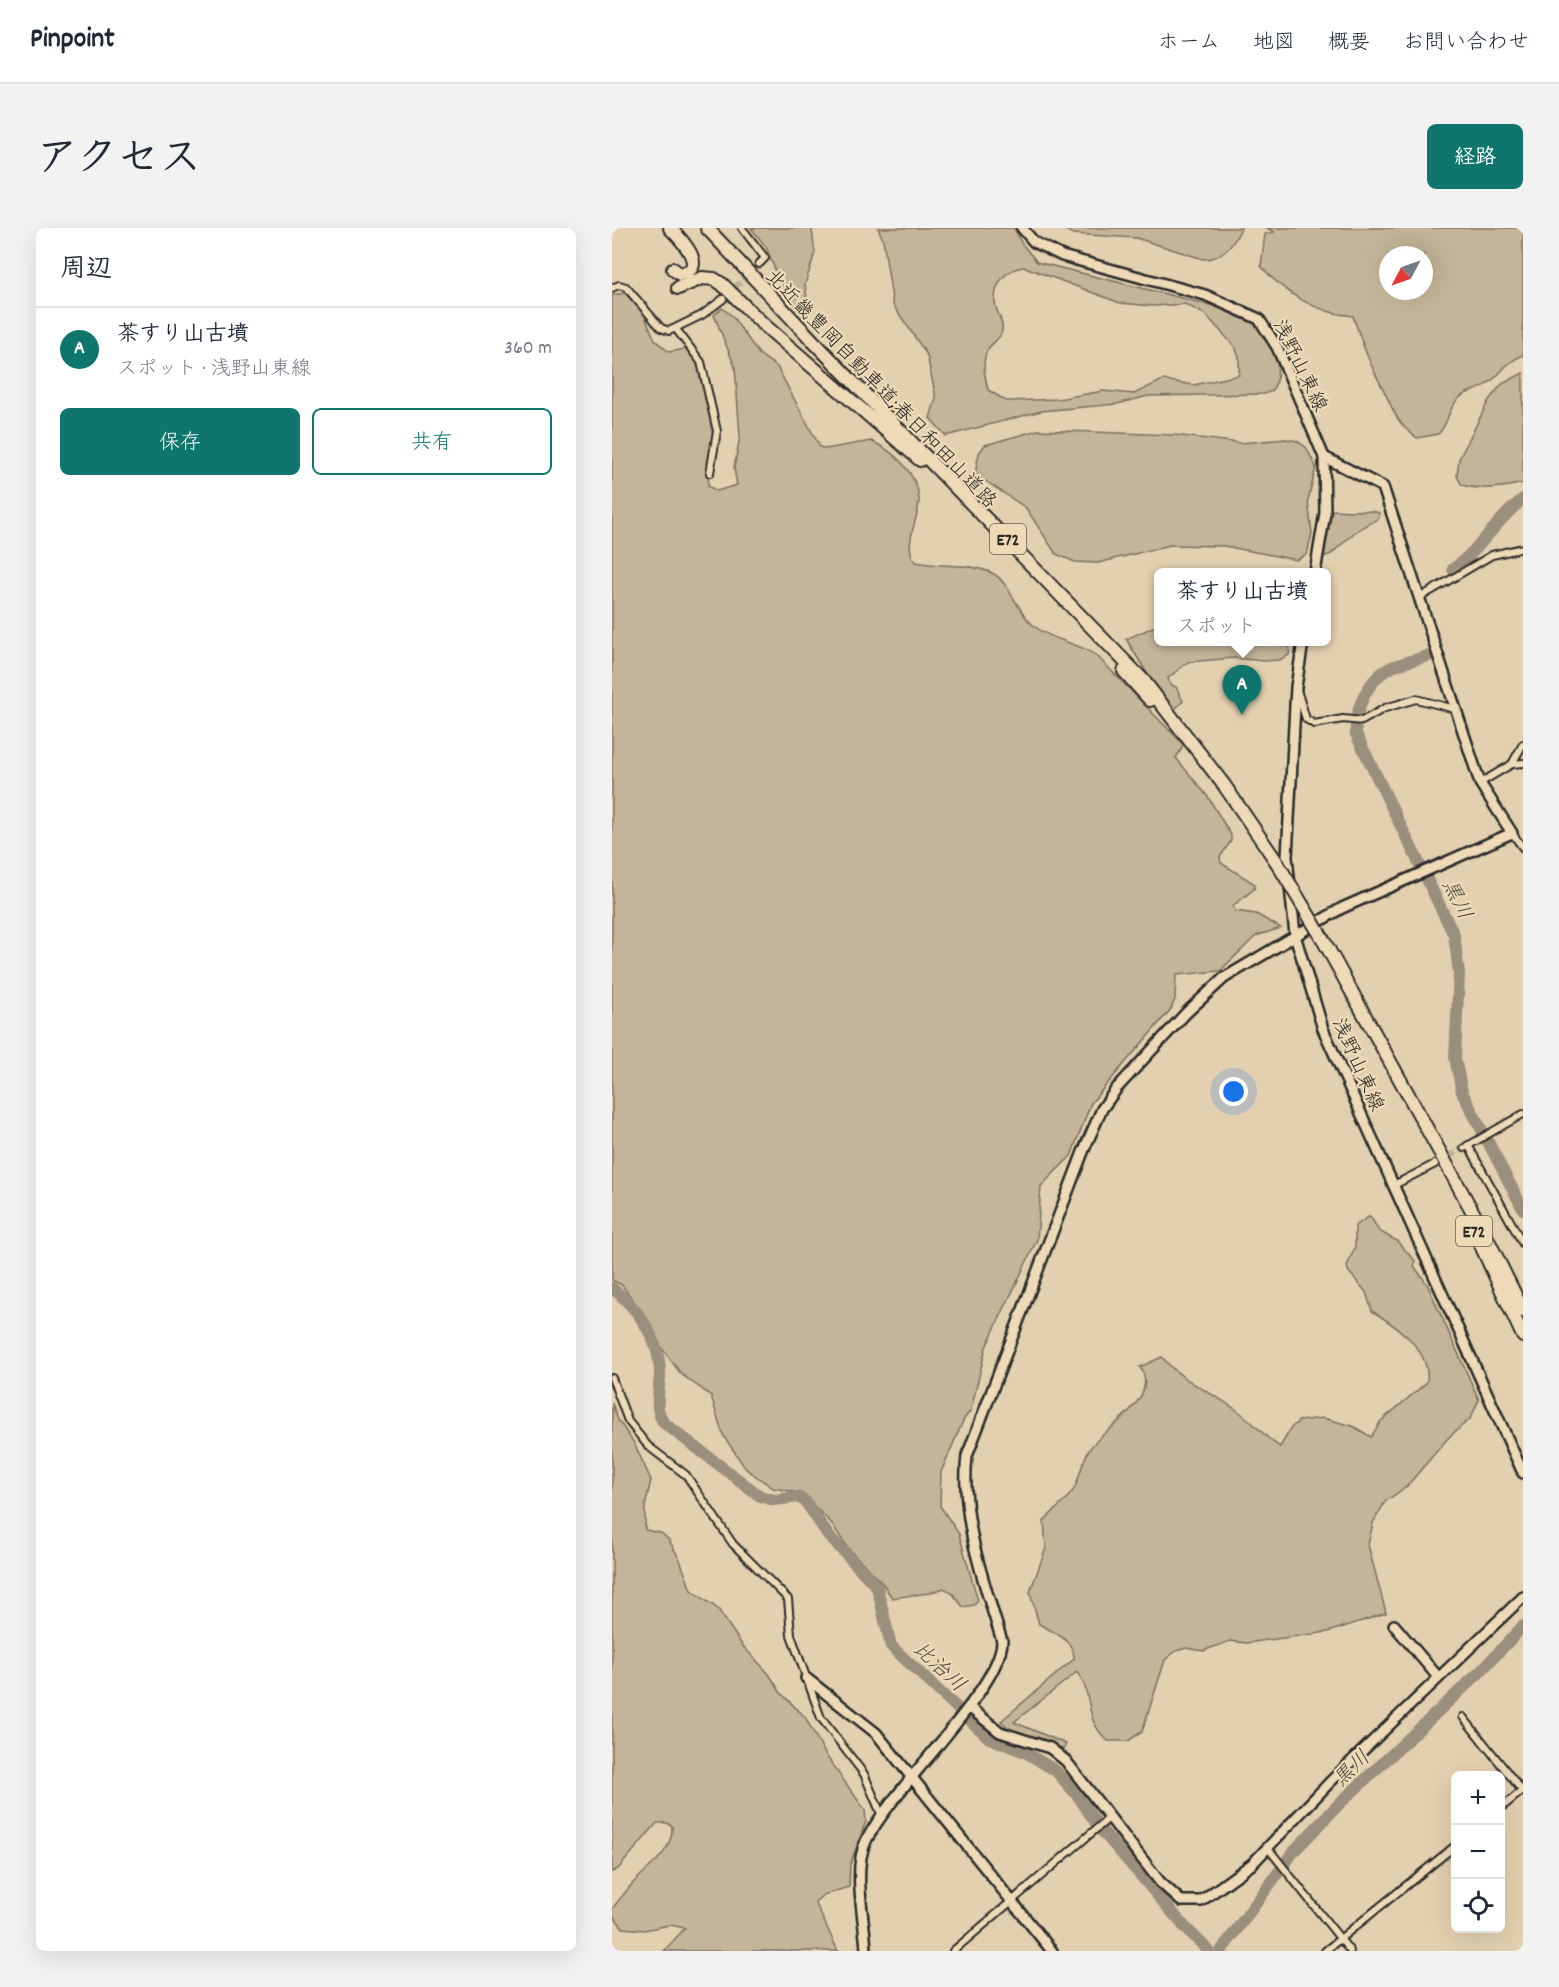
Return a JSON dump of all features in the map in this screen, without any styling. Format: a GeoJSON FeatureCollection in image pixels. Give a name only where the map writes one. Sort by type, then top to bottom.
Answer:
{"type":"FeatureCollection","features":[{"type":"Feature","properties":{"kind":"highway"},"geometry":{"type":"LineString","coordinates":[[670,228],[689,249],[693,258],[692,266],[686,273],[680,274],[673,269]]}},
{"type":"Feature","properties":{"kind":"highway","name":"北近畿豊岡自動車道;春日和田山道路"},"geometry":{"type":"LineString","coordinates":[[701,228],[1029,567],[1206,761]]}},
{"type":"Feature","properties":{"kind":"highway","name":"北近畿豊岡自動車道;春日和田山道路"},"geometry":{"type":"LineString","coordinates":[[707,228],[1143,680],[1206,761],[1276,861],[1321,936],[1487,1238],[1523,1311]]}},
{"type":"Feature","properties":{"kind":"highway"},"geometry":{"type":"LineString","coordinates":[[720,228],[800,327]]}},
{"type":"Feature","properties":{"kind":"highway"},"geometry":{"type":"LineString","coordinates":[[678,288],[702,278],[714,279],[722,284],[763,324],[941,478]]}},
{"type":"Feature","properties":{"kind":"highway","name":"北近畿豊岡自動車道;春日和田山道路"},"geometry":{"type":"LineString","coordinates":[[1424,1126],[1523,1336]]}},
{"type":"Feature","properties":{"kind":"street"},"geometry":{"type":"LineString","coordinates":[[742,228],[765,258],[759,264]]}},
{"type":"Feature","properties":{"kind":"street","name":"浅野山東線"},"geometry":{"type":"LineString","coordinates":[[1022,228],[1034,242],[1062,256],[1205,295],[1254,315],[1277,347],[1324,457],[1325,513],[1316,568]]}},
{"type":"Feature","properties":{"kind":"street"},"geometry":{"type":"LineString","coordinates":[[612,288],[619,285],[626,287],[661,328],[669,332],[702,315],[723,298]]}},
{"type":"Feature","properties":{"kind":"street"},"geometry":{"type":"LineString","coordinates":[[676,329],[701,362],[717,431],[710,474]]}},
{"type":"Feature","properties":{"kind":"street"},"geometry":{"type":"LineString","coordinates":[[1324,457],[1383,487],[1480,783],[1523,848]]}},
{"type":"Feature","properties":{"kind":"street"},"geometry":{"type":"LineString","coordinates":[[1419,598],[1492,555],[1523,548]]}},
{"type":"Feature","properties":{"kind":"street","name":"浅野山東線"},"geometry":{"type":"LineString","coordinates":[[1302,646],[1296,687],[1287,856],[1295,935],[1323,1029],[1523,1473]]}},
{"type":"Feature","properties":{"kind":"street"},"geometry":{"type":"LineString","coordinates":[[1296,687],[1306,719],[1314,724],[1342,719],[1362,721],[1385,708],[1416,699],[1455,709]]}},
{"type":"Feature","properties":{"kind":"street"},"geometry":{"type":"LineString","coordinates":[[1512,764],[1523,744]]}},
{"type":"Feature","properties":{"kind":"street"},"geometry":{"type":"LineString","coordinates":[[1480,783],[1512,764],[1523,763]]}},
{"type":"Feature","properties":{"kind":"street"},"geometry":{"type":"LineString","coordinates":[[866,1951],[861,1900],[862,1860],[866,1842],[910,1777],[969,1707],[1000,1655],[1002,1641],[969,1521],[964,1481],[967,1456],[1083,1152],[1102,1109],[1117,1088],[1185,1013],[1224,978],[1342,908],[1512,833]]}},
{"type":"Feature","properties":{"kind":"street"},"geometry":{"type":"LineString","coordinates":[[1523,1114],[1466,1147],[1523,1244]]}},
{"type":"Feature","properties":{"kind":"street"},"geometry":{"type":"LineString","coordinates":[[1394,1185],[1435,1164]]}},
{"type":"Feature","properties":{"kind":"street"},"geometry":{"type":"LineString","coordinates":[[612,1378],[628,1421],[648,1446],[686,1475],[732,1544],[788,1599],[791,1635],[821,1718],[864,1774],[883,1816]]}},
{"type":"Feature","properties":{"kind":"street"},"geometry":{"type":"LineString","coordinates":[[969,1707],[1000,1732],[1050,1748],[1066,1761],[1108,1818],[1160,1882],[1181,1901],[1189,1903],[1201,1900],[1269,1851],[1438,1677],[1523,1597]]}},
{"type":"Feature","properties":{"kind":"street"},"geometry":{"type":"LineString","coordinates":[[1394,1625],[1438,1677]]}},
{"type":"Feature","properties":{"kind":"street"},"geometry":{"type":"LineString","coordinates":[[806,1678],[876,1733],[1053,1951]]}},
{"type":"Feature","properties":{"kind":"street"},"geometry":{"type":"LineString","coordinates":[[1463,1718],[1523,1791],[1505,1805]]}},
{"type":"Feature","properties":{"kind":"street"},"geometry":{"type":"LineString","coordinates":[[952,1951],[1108,1818]]}},
{"type":"Feature","properties":{"kind":"street"},"geometry":{"type":"LineString","coordinates":[[1325,1951],[1451,1849]]}},
{"type":"Feature","properties":{"kind":"street"},"geometry":{"type":"LineString","coordinates":[[1269,1851],[1350,1951]]}},
{"type":"Feature","properties":{"kind":"shaded area"},"geometry":{"type":"Polygon","coordinates":[[[751,228],[809,228],[812,230],[815,253],[805,284],[808,305],[799,312],[781,285],[766,247],[751,228]]]}},
{"type":"Feature","properties":{"kind":"shaded area"},"geometry":{"type":"Polygon","coordinates":[[[878,228],[1014,228],[1022,244],[1037,262],[1246,314],[1275,348],[1278,358],[1277,381],[1272,391],[1264,394],[1148,396],[1117,404],[1041,411],[946,436],[930,418],[936,398],[927,355],[893,305],[883,240],[878,228]],[[1025,267],[1013,270],[999,283],[995,295],[995,306],[1002,330],[1000,336],[988,349],[985,359],[984,369],[988,390],[1006,401],[1058,399],[1103,391],[1134,394],[1163,380],[1194,385],[1239,375],[1239,357],[1235,347],[1206,315],[1185,304],[1153,306],[1120,303],[1025,267]]]}},
{"type":"Feature","properties":{"kind":"shaded area"},"geometry":{"type":"Polygon","coordinates":[[[1062,228],[1241,228],[1222,254],[1203,259],[1136,238],[1073,234],[1062,228]]]}},
{"type":"Feature","properties":{"kind":"shaded area"},"geometry":{"type":"Polygon","coordinates":[[[1267,228],[1523,228],[1523,355],[1510,362],[1487,384],[1460,397],[1438,434],[1417,438],[1403,426],[1395,414],[1369,359],[1353,316],[1327,311],[1302,300],[1280,285],[1261,266],[1265,234],[1274,232],[1267,228]]]}},
{"type":"Feature","properties":{"kind":"shaded area"},"geometry":{"type":"Polygon","coordinates":[[[625,293],[644,314],[655,340],[669,352],[690,348],[699,354],[714,414],[708,486],[717,491],[737,485],[734,468],[740,436],[735,367],[714,315],[722,308],[732,316],[759,354],[777,367],[820,447],[825,449],[871,441],[880,445],[903,464],[914,480],[919,499],[910,548],[916,562],[976,568],[994,574],[1004,584],[1034,626],[1096,655],[1182,743],[1182,748],[1176,758],[1208,797],[1231,835],[1231,841],[1220,857],[1221,863],[1255,884],[1254,889],[1233,906],[1235,911],[1256,914],[1281,928],[1256,936],[1220,971],[1176,975],[1175,999],[1171,1009],[1091,1103],[1071,1156],[1041,1186],[1037,1240],[986,1347],[971,1410],[964,1419],[941,1472],[940,1506],[959,1534],[978,1601],[974,1605],[963,1607],[953,1594],[944,1588],[929,1593],[892,1598],[883,1584],[847,1547],[832,1524],[809,1501],[795,1492],[773,1488],[746,1469],[723,1435],[711,1396],[681,1374],[657,1342],[652,1326],[622,1285],[612,1280],[612,295],[625,293]]]}},
{"type":"Feature","properties":{"kind":"shaded area"},"geometry":{"type":"Polygon","coordinates":[[[1523,373],[1523,483],[1493,488],[1462,485],[1457,476],[1459,459],[1489,400],[1502,384],[1523,373]]]}},
{"type":"Feature","properties":{"kind":"shaded area"},"geometry":{"type":"Polygon","coordinates":[[[1038,430],[1174,435],[1241,443],[1286,439],[1297,441],[1306,447],[1316,467],[1308,500],[1312,533],[1307,554],[1297,560],[1224,546],[1170,545],[1098,563],[1075,562],[1056,554],[1026,508],[975,474],[979,453],[985,445],[1038,430]]]}},
{"type":"Feature","properties":{"kind":"shaded area"},"geometry":{"type":"Polygon","coordinates":[[[1330,511],[1375,512],[1379,513],[1379,518],[1355,532],[1331,554],[1323,557],[1330,511]]]}},
{"type":"Feature","properties":{"kind":"shaded area"},"geometry":{"type":"Polygon","coordinates":[[[1154,627],[1154,646],[1290,646],[1289,655],[1279,660],[1234,658],[1188,662],[1168,678],[1183,701],[1174,710],[1163,699],[1126,639],[1154,627]]]}},
{"type":"Feature","properties":{"kind":"shaded area"},"geometry":{"type":"Polygon","coordinates":[[[1370,1216],[1379,1231],[1397,1241],[1415,1261],[1414,1266],[1427,1284],[1479,1400],[1470,1419],[1449,1437],[1407,1486],[1385,1502],[1373,1523],[1368,1545],[1386,1613],[1328,1632],[1246,1643],[1230,1641],[1203,1651],[1186,1648],[1176,1651],[1165,1660],[1142,1732],[1128,1741],[1108,1741],[1100,1732],[1092,1715],[1086,1690],[1077,1672],[1014,1722],[1066,1744],[1063,1751],[1012,1732],[1001,1721],[1074,1659],[1067,1642],[1039,1624],[1030,1592],[1046,1548],[1044,1521],[1072,1491],[1091,1447],[1138,1401],[1145,1379],[1140,1367],[1162,1357],[1188,1380],[1244,1416],[1280,1447],[1291,1428],[1299,1421],[1323,1418],[1353,1426],[1371,1437],[1381,1421],[1427,1382],[1427,1370],[1418,1349],[1401,1331],[1372,1311],[1366,1292],[1348,1271],[1347,1266],[1355,1247],[1355,1226],[1370,1216]]]}},
{"type":"Feature","properties":{"kind":"shaded area"},"geometry":{"type":"Polygon","coordinates":[[[612,1403],[618,1420],[634,1443],[651,1480],[645,1507],[645,1530],[661,1533],[669,1540],[680,1560],[691,1590],[718,1609],[742,1645],[769,1674],[781,1693],[805,1717],[827,1757],[865,1810],[866,1821],[850,1865],[849,1887],[823,1895],[815,1902],[838,1951],[664,1951],[685,1928],[670,1925],[644,1930],[623,1928],[612,1914],[612,1909],[628,1889],[659,1858],[669,1844],[672,1826],[667,1823],[657,1823],[618,1869],[612,1872],[612,1403]]]}},
{"type":"Feature","properties":{"kind":"waterway","name":"黒川"},"geometry":{"type":"LineString","coordinates":[[1453,569],[1472,553],[1504,516],[1523,499]]}},
{"type":"Feature","properties":{"kind":"waterway","name":"黒川"},"geometry":{"type":"LineString","coordinates":[[1436,653],[1392,667],[1376,679],[1360,705],[1356,734],[1454,935],[1459,973],[1455,1058],[1462,1092],[1523,1209]]}},
{"type":"Feature","properties":{"kind":"waterway","name":"比治川"},"geometry":{"type":"LineString","coordinates":[[612,1288],[630,1304],[651,1334],[660,1369],[658,1410],[664,1423],[760,1496],[774,1500],[798,1497],[805,1501],[828,1535],[877,1587],[891,1646],[989,1738],[1025,1752],[1056,1771],[1078,1796],[1098,1826],[1184,1926],[1209,1951]]}},
{"type":"Feature","properties":{"kind":"waterway","name":"黒川"},"geometry":{"type":"LineString","coordinates":[[1221,1951],[1294,1851],[1339,1804],[1481,1671],[1523,1626]]}},
{"type":"Feature","properties":{"kind":"tunnel"},"geometry":{"type":"LineString","coordinates":[[723,299],[759,264]]}},
{"type":"Feature","properties":{"kind":"tunnel"},"geometry":{"type":"LineString","coordinates":[[1435,1164],[1464,1148]]}},
{"type":"Feature","properties":{"kind":"place","name":"茶すり山古墳"},"geometry":{"type":"Point","coordinates":[1242,715]}}]}
